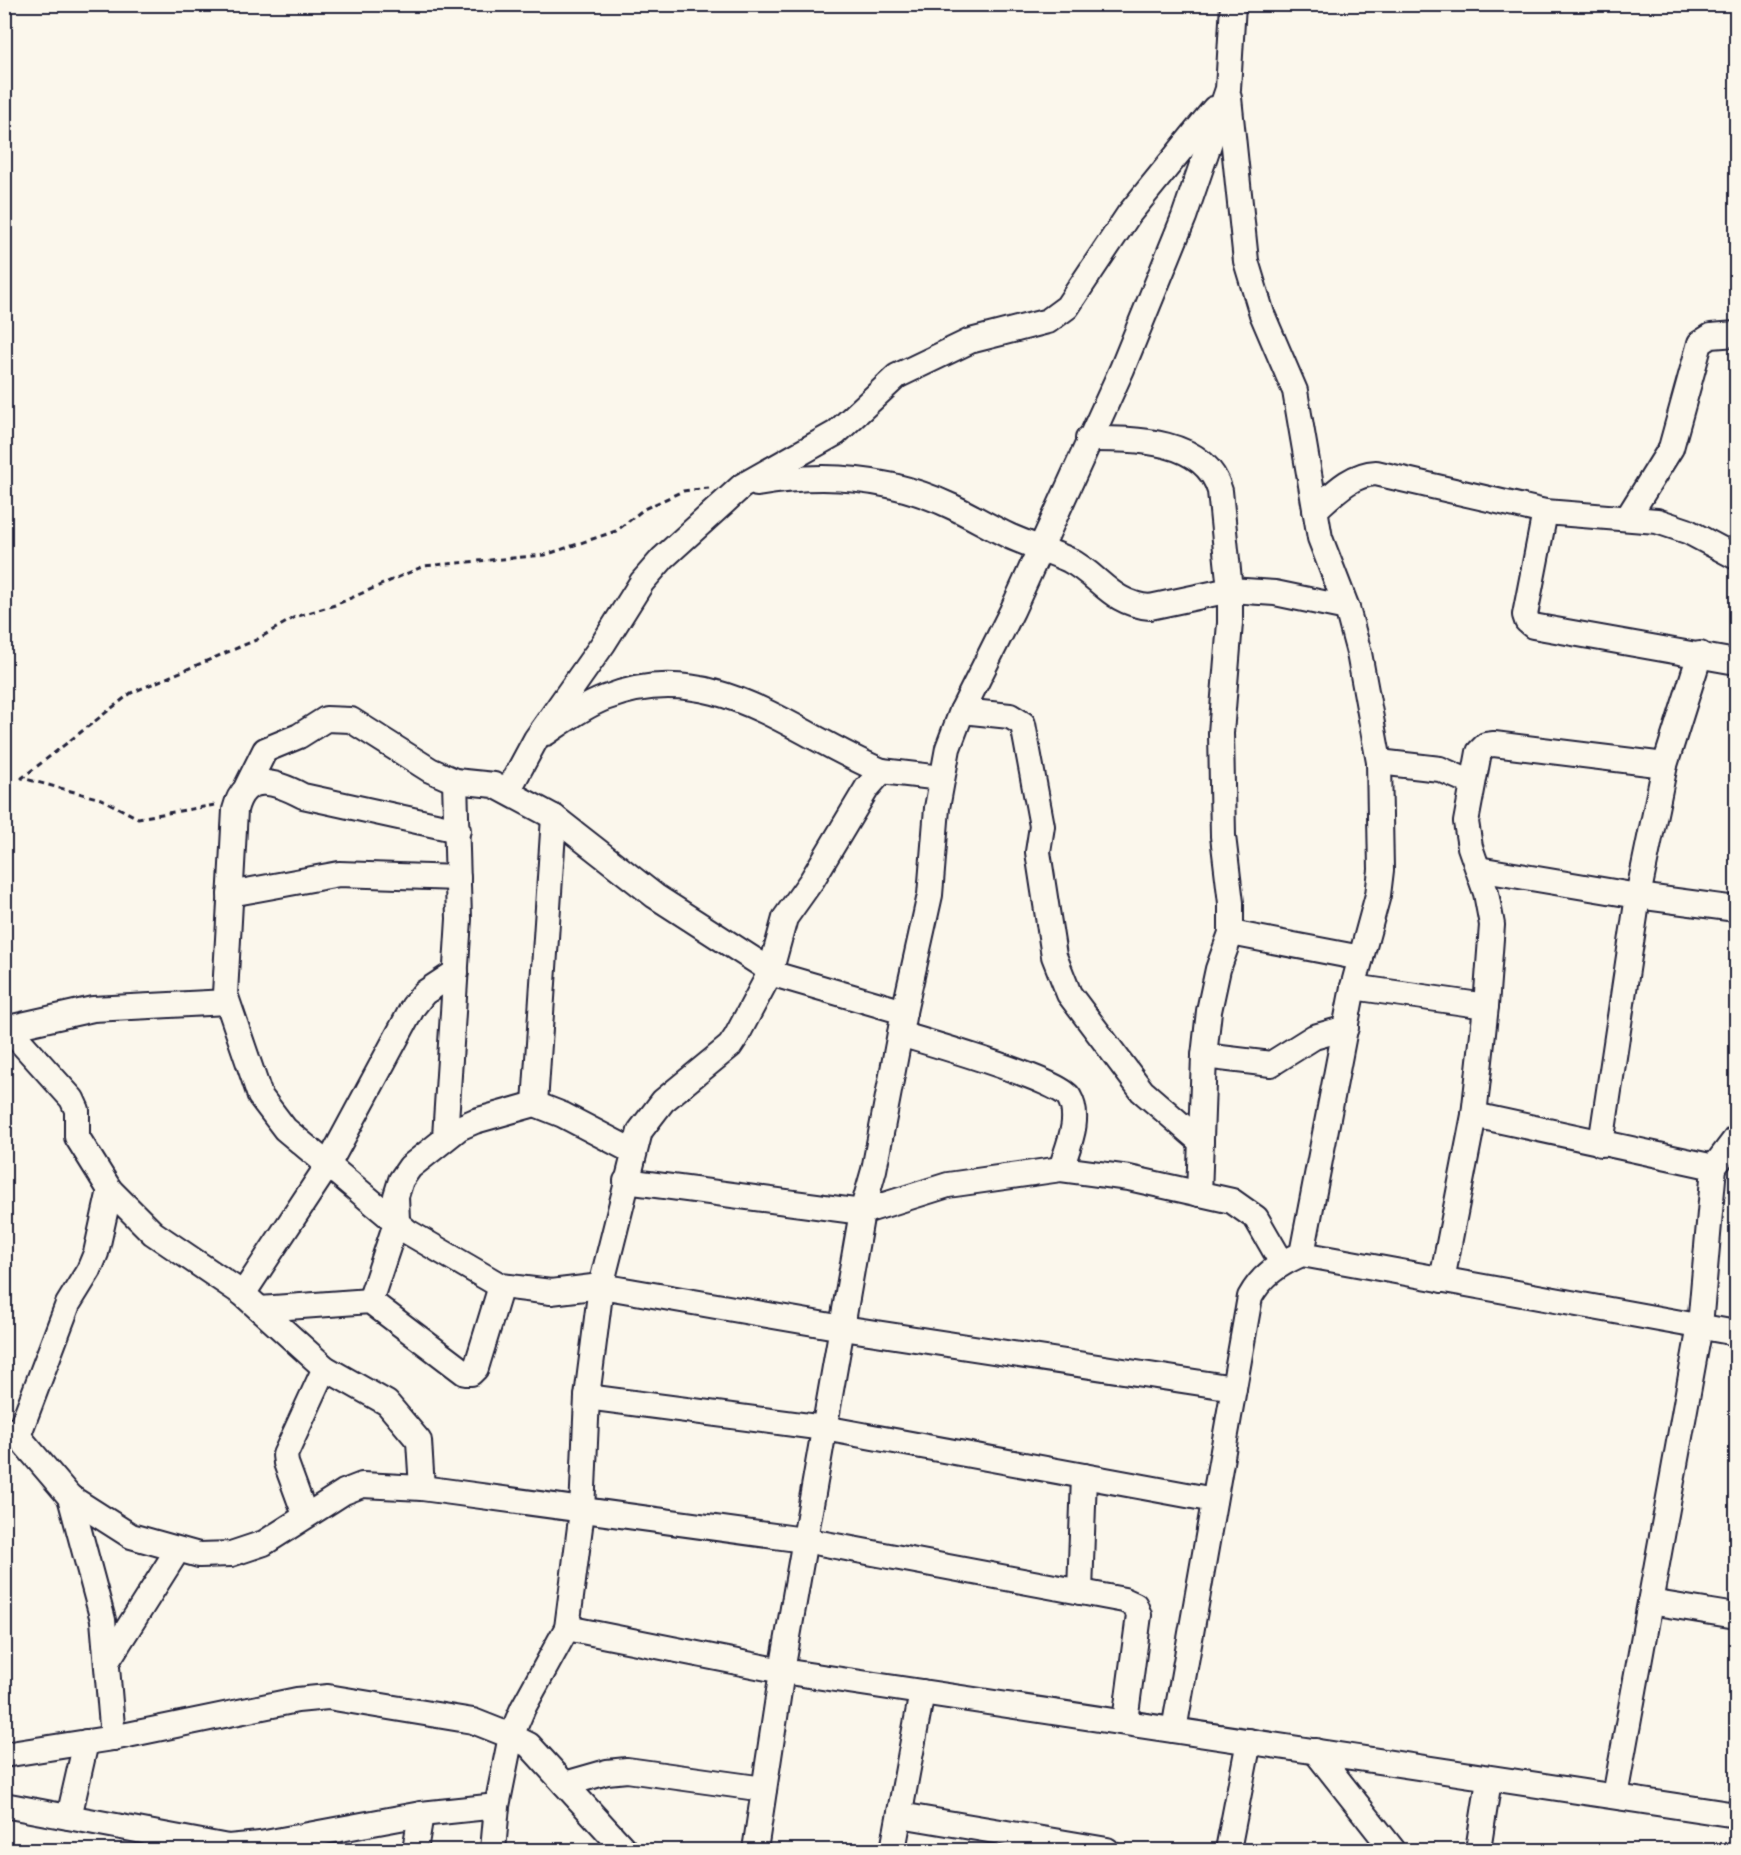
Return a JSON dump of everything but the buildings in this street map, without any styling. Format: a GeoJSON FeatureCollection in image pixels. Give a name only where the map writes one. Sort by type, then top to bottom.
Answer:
{"type":"FeatureCollection","features":[{"type":"Feature","properties":{"kind":"street"},"geometry":{"type":"LineString","coordinates":[[1174,1730],[1250,1297],[1259,1281],[1292,1259],[1346,1028],[1353,987],[1373,920],[1381,870],[1379,762],[1359,653],[1347,608],[1320,538],[1295,391],[1262,314],[1246,261],[1226,95],[1233,4]]}},
{"type":"Feature","properties":{"kind":"street"},"geometry":{"type":"LineString","coordinates":[[755,1851],[782,1671],[862,1212],[874,1170],[902,1023],[930,896],[941,778],[948,748],[962,711],[1012,611],[1088,439],[1122,369],[1184,217],[1226,95]]}},
{"type":"Feature","properties":{"kind":"street"},"geometry":{"type":"LineString","coordinates":[[508,791],[536,739],[603,644],[642,582],[663,558],[742,486],[836,433],[897,376],[970,341],[1048,321],[1067,307],[1130,214],[1177,158],[1208,114],[1226,95]]}},
{"type":"Feature","properties":{"kind":"street"},"geometry":{"type":"LineString","coordinates":[[1628,517],[1671,448],[1700,343],[1711,336],[1737,334]]}},
{"type":"Feature","properties":{"kind":"street"},"geometry":{"type":"LineString","coordinates":[[1088,439],[1149,440],[1173,447],[1205,466],[1216,476],[1220,490],[1230,590],[1230,623],[1221,733],[1222,837],[1231,903],[1231,933],[1218,969],[1209,1011],[1204,1056],[1199,1194]]}},
{"type":"Feature","properties":{"kind":"street"},"geometry":{"type":"LineString","coordinates":[[1315,510],[1344,485],[1364,474],[1376,473],[1545,512],[1657,521],[1687,531],[1737,556]]}},
{"type":"Feature","properties":{"kind":"street"},"geometry":{"type":"LineString","coordinates":[[742,486],[820,476],[879,481],[917,492],[1039,549],[1068,560],[1086,571],[1114,597],[1139,606],[1150,607],[1230,590],[1275,593],[1347,608]]}},
{"type":"Feature","properties":{"kind":"street"},"geometry":{"type":"LineString","coordinates":[[1545,512],[1525,615],[1527,621],[1533,626],[1737,662]]}},
{"type":"Feature","properties":{"kind":"street"},"geometry":{"type":"LineString","coordinates":[[1601,1144],[1638,896],[1665,765],[1700,654]]}},
{"type":"Feature","properties":{"kind":"street"},"geometry":{"type":"LineString","coordinates":[[536,739],[604,698],[642,687],[674,683],[736,699],[882,771],[941,778]]}},
{"type":"Feature","properties":{"kind":"street"},"geometry":{"type":"LineString","coordinates":[[962,711],[1010,716],[1023,724],[1042,825],[1038,852],[1054,956],[1070,994],[1142,1091],[1201,1142]]}},
{"type":"Feature","properties":{"kind":"street"},"geometry":{"type":"LineString","coordinates":[[1061,1169],[1074,1122],[1069,1096],[1063,1091],[902,1023],[770,973],[762,965],[655,896],[554,817],[508,791],[484,783],[455,781],[410,758],[351,720],[326,719],[299,736],[265,750],[242,793],[232,833],[225,975],[227,1002],[260,1096],[285,1129],[397,1220],[408,1232],[501,1286],[551,1292],[601,1286],[843,1328],[1234,1388]]}},
{"type":"Feature","properties":{"kind":"street"},"geometry":{"type":"LineString","coordinates":[[1442,1280],[1474,1115],[1492,925],[1486,893],[1470,847],[1466,822],[1479,752],[1485,745],[1494,744],[1665,765]]}},
{"type":"Feature","properties":{"kind":"street"},"geometry":{"type":"LineString","coordinates":[[1379,762],[1440,769],[1472,783]]}},
{"type":"Feature","properties":{"kind":"street"},"geometry":{"type":"LineString","coordinates":[[493,1851],[497,1806],[511,1736],[567,1628],[582,1511],[587,1397],[601,1286],[640,1131],[656,1109],[730,1046],[770,973],[790,909],[812,880],[867,788],[882,771]]}},
{"type":"Feature","properties":{"kind":"street"},"geometry":{"type":"LineString","coordinates":[[242,793],[259,781],[284,787],[303,796],[458,830]]}},
{"type":"Feature","properties":{"kind":"street"},"geometry":{"type":"LineString","coordinates":[[445,1137],[459,920],[455,781]]}},
{"type":"Feature","properties":{"kind":"street"},"geometry":{"type":"LineString","coordinates":[[535,1104],[554,817]]}},
{"type":"Feature","properties":{"kind":"street"},"geometry":{"type":"LineString","coordinates":[[1478,869],[1638,896],[1737,909]]}},
{"type":"Feature","properties":{"kind":"street"},"geometry":{"type":"LineString","coordinates":[[230,894],[339,874],[458,878]]}},
{"type":"Feature","properties":{"kind":"street"},"geometry":{"type":"LineString","coordinates":[[1231,933],[1361,958]]}},
{"type":"Feature","properties":{"kind":"street"},"geometry":{"type":"LineString","coordinates":[[251,1301],[328,1165],[413,1007],[424,993],[456,972]]}},
{"type":"Feature","properties":{"kind":"street"},"geometry":{"type":"LineString","coordinates":[[1353,987],[1486,1006]]}},
{"type":"Feature","properties":{"kind":"street"},"geometry":{"type":"LineString","coordinates":[[6,1029],[93,1009],[227,1002]]}},
{"type":"Feature","properties":{"kind":"street"},"geometry":{"type":"LineString","coordinates":[[1204,1056],[1271,1064],[1314,1037],[1346,1028]]}},
{"type":"Feature","properties":{"kind":"street"},"geometry":{"type":"LineString","coordinates":[[6,1029],[72,1099],[77,1110],[77,1137],[110,1190],[153,1233],[251,1301],[325,1368],[387,1403],[407,1424],[419,1441],[422,1488]]}},
{"type":"Feature","properties":{"kind":"street"},"geometry":{"type":"LineString","coordinates":[[370,1301],[397,1220],[396,1196],[401,1180],[410,1167],[445,1137],[475,1121],[535,1104],[563,1115],[634,1152]]}},
{"type":"Feature","properties":{"kind":"street"},"geometry":{"type":"LineString","coordinates":[[1474,1115],[1714,1167]]}},
{"type":"Feature","properties":{"kind":"street"},"geometry":{"type":"LineString","coordinates":[[1615,1796],[1700,1326],[1714,1167],[1737,1138]]}},
{"type":"Feature","properties":{"kind":"street"},"geometry":{"type":"LineString","coordinates":[[626,1181],[862,1212],[948,1185],[1061,1169],[1129,1178],[1232,1202],[1256,1218],[1292,1259],[1442,1280],[1737,1333]]}},
{"type":"Feature","properties":{"kind":"street"},"geometry":{"type":"LineString","coordinates":[[110,1190],[96,1253],[89,1270],[68,1304],[11,1432],[70,1497],[131,1536],[177,1551],[199,1555],[231,1554],[264,1543],[305,1515],[344,1492],[362,1485],[422,1488],[804,1540],[1124,1600],[1135,1605],[1139,1615],[1125,1722]]}},
{"type":"Feature","properties":{"kind":"street"},"geometry":{"type":"LineString","coordinates":[[251,1301],[370,1301],[465,1373],[471,1373],[476,1368],[501,1286]]}},
{"type":"Feature","properties":{"kind":"street"},"geometry":{"type":"LineString","coordinates":[[305,1515],[285,1455],[325,1368]]}},
{"type":"Feature","properties":{"kind":"street"},"geometry":{"type":"LineString","coordinates":[[587,1397],[824,1428],[1214,1500]]}},
{"type":"Feature","properties":{"kind":"street"},"geometry":{"type":"LineString","coordinates":[[1080,1592],[1084,1476]]}},
{"type":"Feature","properties":{"kind":"street"},"geometry":{"type":"LineString","coordinates":[[70,1497],[103,1620],[113,1738]]}},
{"type":"Feature","properties":{"kind":"street"},"geometry":{"type":"LineString","coordinates":[[108,1660],[177,1551]]}},
{"type":"Feature","properties":{"kind":"street"},"geometry":{"type":"LineString","coordinates":[[1650,1602],[1737,1616]]}},
{"type":"Feature","properties":{"kind":"street"},"geometry":{"type":"LineString","coordinates":[[567,1628],[782,1671],[1315,1751],[1489,1780],[1737,1815]]}},
{"type":"Feature","properties":{"kind":"street"},"geometry":{"type":"LineString","coordinates":[[893,1851],[922,1692]]}},
{"type":"Feature","properties":{"kind":"street"},"geometry":{"type":"LineString","coordinates":[[4,1755],[113,1738],[297,1700],[328,1697],[473,1721],[529,1745],[625,1851]]}},
{"type":"Feature","properties":{"kind":"street"},"geometry":{"type":"LineString","coordinates":[[1228,1851],[1249,1741]]}},
{"type":"Feature","properties":{"kind":"street"},"geometry":{"type":"LineString","coordinates":[[69,1817],[86,1742]]}},
{"type":"Feature","properties":{"kind":"street"},"geometry":{"type":"LineString","coordinates":[[1315,1751],[1393,1851]]}},
{"type":"Feature","properties":{"kind":"street"},"geometry":{"type":"LineString","coordinates":[[565,1784],[607,1772],[627,1770],[764,1789]]}},
{"type":"Feature","properties":{"kind":"street"},"geometry":{"type":"LineString","coordinates":[[1478,1851],[1489,1780]]}},
{"type":"Feature","properties":{"kind":"street"},"geometry":{"type":"LineString","coordinates":[[4,1805],[228,1847],[260,1844],[421,1814],[497,1806]]}},
{"type":"Feature","properties":{"kind":"street"},"geometry":{"type":"LineString","coordinates":[[415,1851],[421,1814]]}},
{"type":"Feature","properties":{"kind":"street"},"geometry":{"type":"LineString","coordinates":[[900,1815],[1063,1847],[1107,1851]]}},
{"type":"Feature","properties":{"kind":"path"},"geometry":{"type":"LineString","coordinates":[[242,793],[138,818],[101,799],[22,778],[131,693],[256,640],[295,617],[335,605],[424,566],[546,555],[616,531],[644,509],[683,491],[742,486]]}}]}
